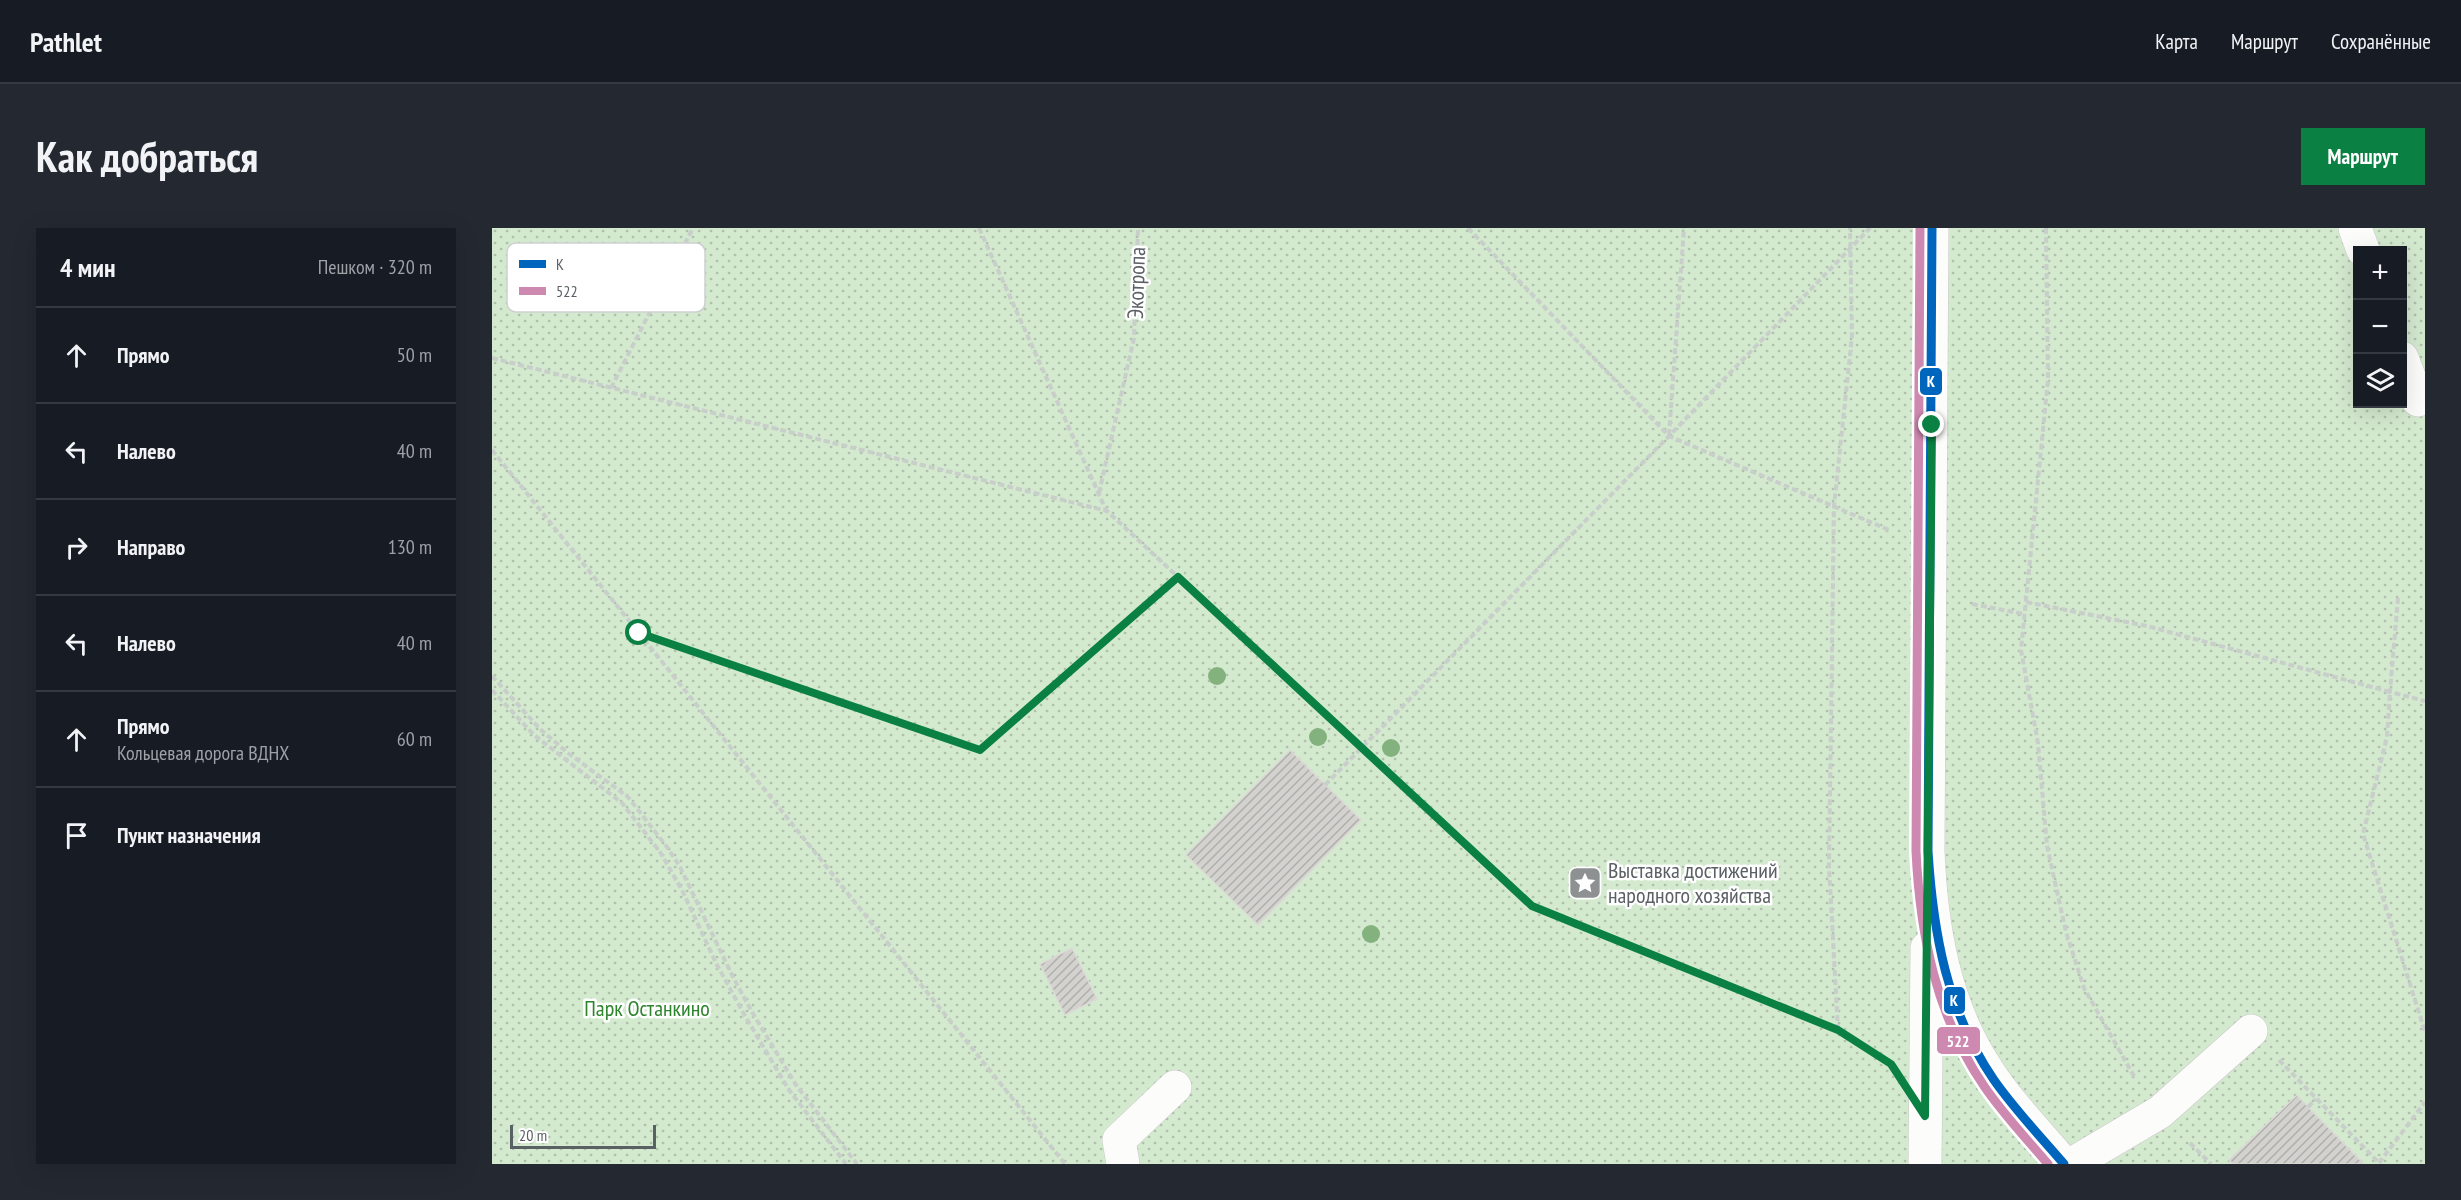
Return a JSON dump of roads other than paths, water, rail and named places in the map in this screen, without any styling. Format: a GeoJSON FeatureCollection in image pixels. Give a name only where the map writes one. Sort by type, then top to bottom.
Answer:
{"type":"FeatureCollection","features":[{"type":"Feature","properties":{"kind":"street"},"geometry":{"type":"LineString","coordinates":[[1925,1164],[1932,228]]}},
{"type":"Feature","properties":{"kind":"street"},"geometry":{"type":"LineString","coordinates":[[2355,228],[2362,246]]}},
{"type":"Feature","properties":{"kind":"street"},"geometry":{"type":"LineString","coordinates":[[2407,369],[2418,400]]}},
{"type":"Feature","properties":{"kind":"street"},"geometry":{"type":"LineString","coordinates":[[1928,850],[1930,895],[1936,940],[1950,992],[1985,1067],[1998,1086],[2064,1164]]}},
{"type":"Feature","properties":{"kind":"street"},"geometry":{"type":"LineString","coordinates":[[2072,1164],[2160,1112],[2251,1031]]}},
{"type":"Feature","properties":{"kind":"street"},"geometry":{"type":"LineString","coordinates":[[1123,1164],[1119,1140],[1175,1087]]}},
{"type":"Feature","properties":{"kind":"place","name":"Выставка достижений народного хозяйства"},"geometry":{"type":"Point","coordinates":[1585,883]}},
{"type":"Feature","properties":{"kind":"park label","name":"Парк Останкино"},"geometry":{"type":"Point","coordinates":[647,1008]}}]}
